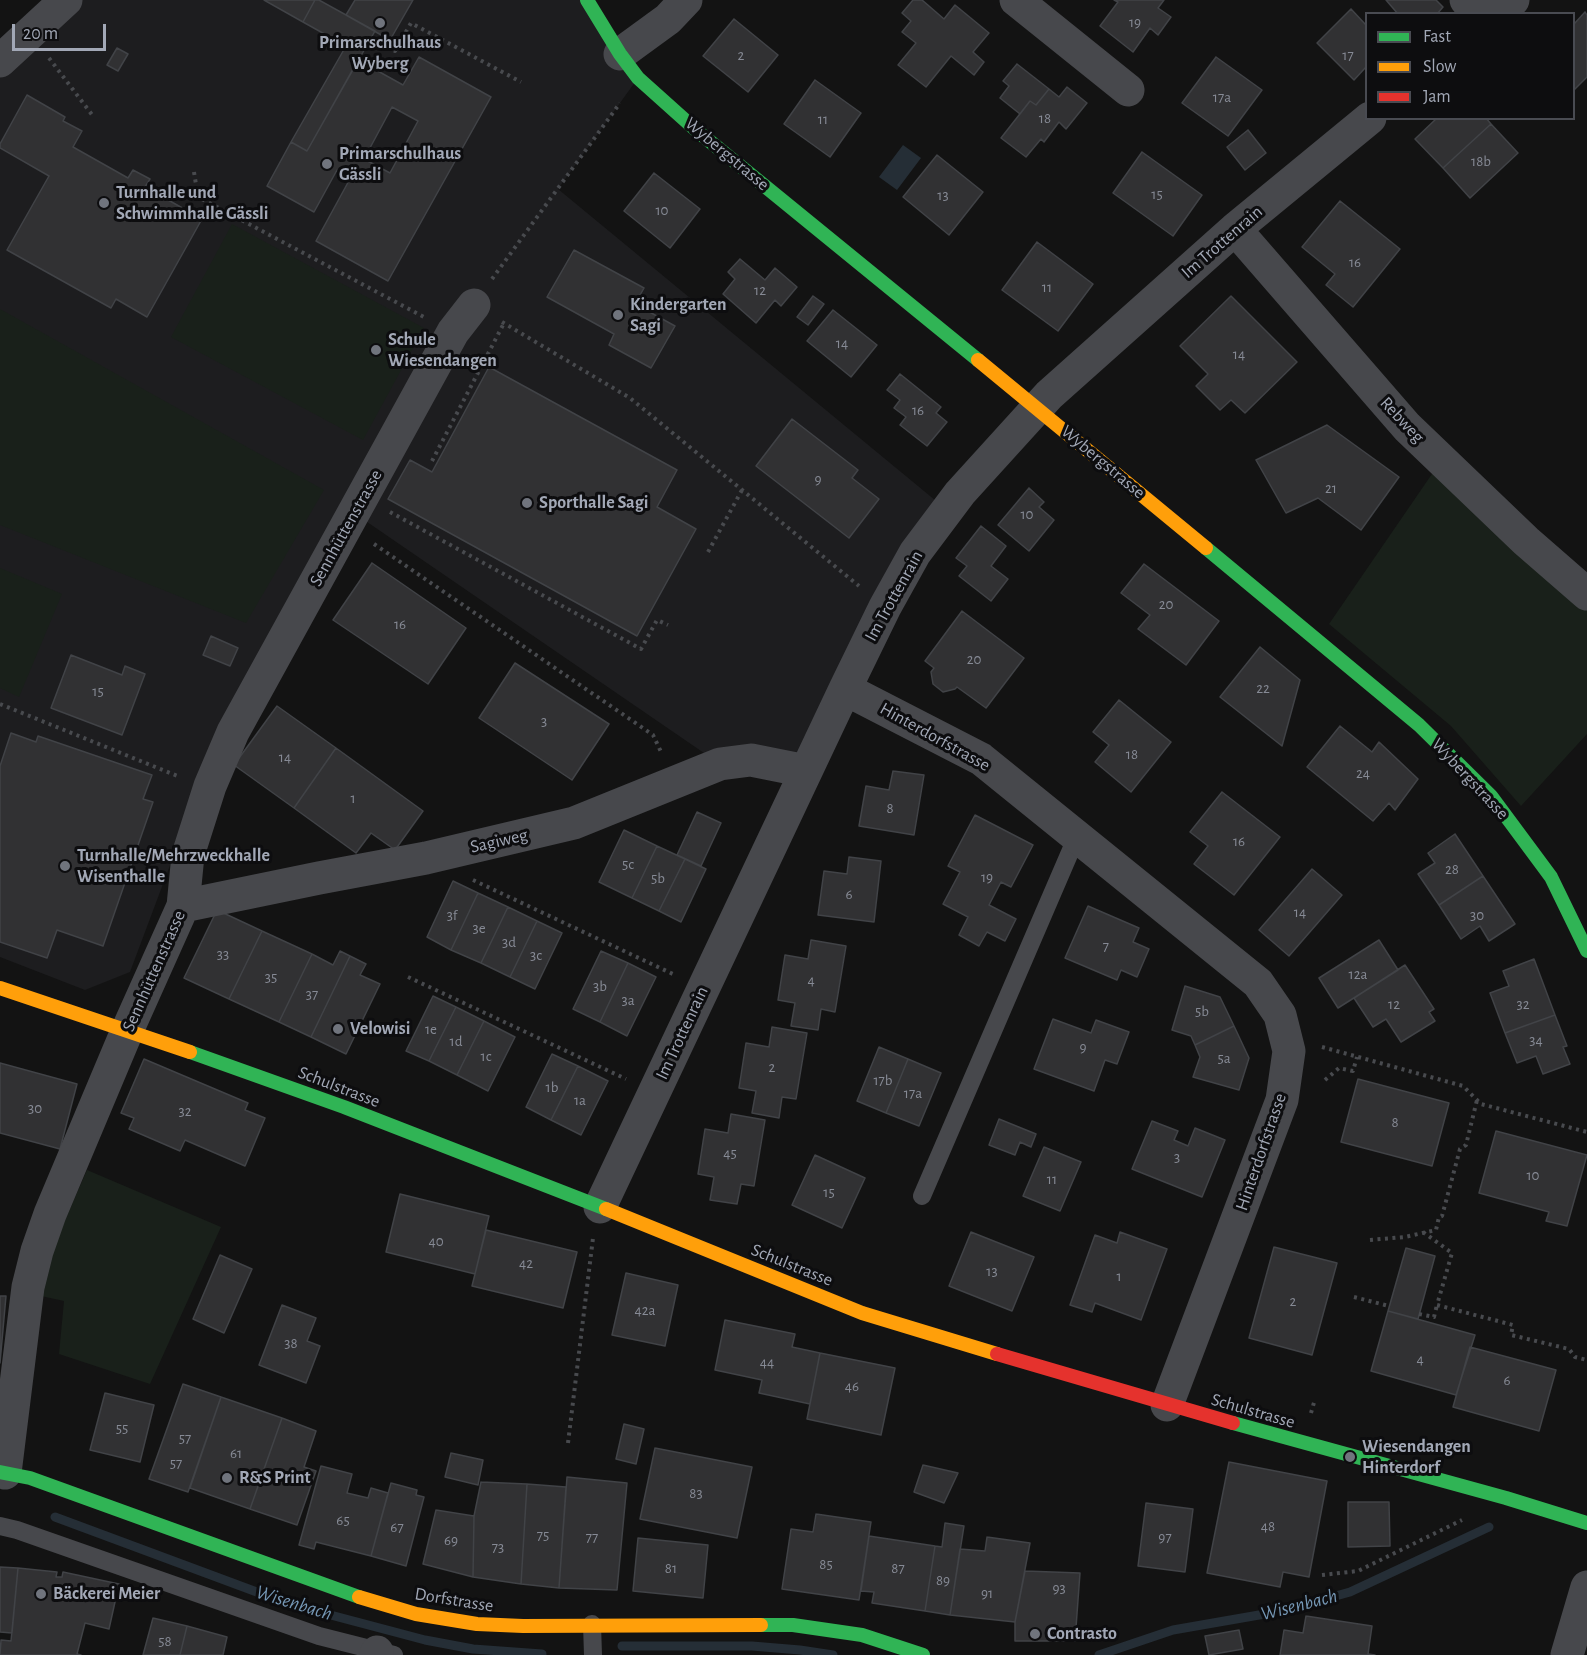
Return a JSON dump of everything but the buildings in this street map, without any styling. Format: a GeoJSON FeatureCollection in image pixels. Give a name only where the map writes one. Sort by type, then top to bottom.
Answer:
{"type":"FeatureCollection","features":[{"type":"Feature","properties":{"kind":"street"},"geometry":{"type":"LineString","coordinates":[[0,61],[66,0]]}},
{"type":"Feature","properties":{"kind":"street","name":"Wybergstrasse"},"geometry":{"type":"LineString","coordinates":[[587,0],[629,66],[696,130],[1037,408],[1419,725],[1491,796],[1551,877],[1587,951]]}},
{"type":"Feature","properties":{"kind":"street"},"geometry":{"type":"LineString","coordinates":[[629,66],[686,0]]}},
{"type":"Feature","properties":{"kind":"street"},"geometry":{"type":"LineString","coordinates":[[1016,0],[1128,90]]}},
{"type":"Feature","properties":{"kind":"street"},"geometry":{"type":"LineString","coordinates":[[1466,0],[1478,12]]}},
{"type":"Feature","properties":{"kind":"street"},"geometry":{"type":"LineString","coordinates":[[1499,12],[1513,0]]}},
{"type":"Feature","properties":{"kind":"street","name":"Im Trottenrain"},"geometry":{"type":"LineString","coordinates":[[600,1207],[845,689],[885,607],[915,553],[960,494],[1037,408],[1234,230],[1368,120]]}},
{"type":"Feature","properties":{"kind":"street","name":"Rebweg"},"geometry":{"type":"LineString","coordinates":[[1234,230],[1407,427],[1526,541],[1587,594]]}},
{"type":"Feature","properties":{"kind":"street","name":"Sennhüttenstrasse"},"geometry":{"type":"LineString","coordinates":[[3,1473],[28,1287],[37,1251],[50,1214],[127,1032],[183,906],[188,855],[210,786],[233,732],[453,332],[474,305]]}},
{"type":"Feature","properties":{"kind":"street","name":"Hinterdorfstrasse"},"geometry":{"type":"LineString","coordinates":[[845,689],[981,759],[1258,983],[1280,1015],[1288,1051],[1282,1100],[1167,1406]]}},
{"type":"Feature","properties":{"kind":"street","name":"Sagiweg"},"geometry":{"type":"LineString","coordinates":[[183,906],[426,858],[574,824],[720,764],[751,760],[806,771]]}},
{"type":"Feature","properties":{"kind":"street","name":"Schulstrasse"},"geometry":{"type":"LineString","coordinates":[[0,988],[235,1067],[344,1107],[862,1313],[1167,1406],[1506,1498],[1587,1523]]}},
{"type":"Feature","properties":{"kind":"street","name":"Dorfstrasse"},"geometry":{"type":"LineString","coordinates":[[3,1473],[30,1478],[333,1589],[416,1614],[477,1624],[524,1626],[793,1625],[862,1635],[916,1654]]}},
{"type":"Feature","properties":{"kind":"street"},"geometry":{"type":"LineString","coordinates":[[1567,1655],[1587,1587]]}},
{"type":"Feature","properties":{"kind":"lane"},"geometry":{"type":"LineString","coordinates":[[922,1196],[1077,836]]}},
{"type":"Feature","properties":{"kind":"lane"},"geometry":{"type":"LineString","coordinates":[[0,1526],[319,1636],[382,1654]]}},
{"type":"Feature","properties":{"kind":"lane"},"geometry":{"type":"LineString","coordinates":[[592,1624],[593,1655]]}},
{"type":"Feature","properties":{"kind":"path"},"geometry":{"type":"LineString","coordinates":[[346,46],[371,38],[395,51],[411,23],[521,82]]}},
{"type":"Feature","properties":{"kind":"path"},"geometry":{"type":"LineString","coordinates":[[30,33],[93,116]]}},
{"type":"Feature","properties":{"kind":"path"},"geometry":{"type":"LineString","coordinates":[[629,66],[474,305],[630,398],[885,607]]}},
{"type":"Feature","properties":{"kind":"path"},"geometry":{"type":"LineString","coordinates":[[194,172],[198,197],[453,332]]}},
{"type":"Feature","properties":{"kind":"path"},"geometry":{"type":"LineString","coordinates":[[432,461],[504,323]]}},
{"type":"Feature","properties":{"kind":"path"},"geometry":{"type":"LineString","coordinates":[[708,552],[742,490]]}},
{"type":"Feature","properties":{"kind":"path"},"geometry":{"type":"LineString","coordinates":[[355,511],[641,649],[657,620],[668,625]]}},
{"type":"Feature","properties":{"kind":"path"},"geometry":{"type":"LineString","coordinates":[[355,511],[653,735],[675,782]]}},
{"type":"Feature","properties":{"kind":"path"},"geometry":{"type":"LineString","coordinates":[[0,704],[186,779]]}},
{"type":"Feature","properties":{"kind":"path"},"geometry":{"type":"LineString","coordinates":[[426,858],[703,988]]}},
{"type":"Feature","properties":{"kind":"path"},"geometry":{"type":"LineString","coordinates":[[408,977],[654,1093]]}},
{"type":"Feature","properties":{"kind":"path"},"geometry":{"type":"LineString","coordinates":[[1288,1051],[1317,1046],[1358,1057],[1463,1086],[1481,1104],[1587,1132]]}},
{"type":"Feature","properties":{"kind":"path"},"geometry":{"type":"LineString","coordinates":[[1325,1080],[1339,1068],[1353,1071],[1358,1057]]}},
{"type":"Feature","properties":{"kind":"path"},"geometry":{"type":"LineString","coordinates":[[1370,1240],[1405,1237],[1436,1230],[1460,1149],[1466,1145],[1477,1100]]}},
{"type":"Feature","properties":{"kind":"path"},"geometry":{"type":"LineString","coordinates":[[568,1443],[594,1228],[600,1207]]}},
{"type":"Feature","properties":{"kind":"path"},"geometry":{"type":"LineString","coordinates":[[1419,1314],[1434,1317],[1452,1252],[1423,1233]]}},
{"type":"Feature","properties":{"kind":"path"},"geometry":{"type":"LineString","coordinates":[[1354,1297],[1389,1306]]}},
{"type":"Feature","properties":{"kind":"path"},"geometry":{"type":"LineString","coordinates":[[1437,1305],[1513,1325],[1510,1335],[1569,1349],[1575,1357],[1587,1360]]}},
{"type":"Feature","properties":{"kind":"path"},"geometry":{"type":"LineString","coordinates":[[1322,1575],[1358,1571],[1506,1498]]}},
{"type":"Feature","properties":{"kind":"shaded area","name":"Schule Wiesendangen"},"geometry":{"type":"Polygon","coordinates":[[[66,0],[587,0],[638,78],[558,189],[947,510],[806,771],[720,764],[354,513],[223,724],[130,972],[85,990],[0,957],[0,63],[66,0]]]}},
{"type":"Feature","properties":{"kind":"shaded area"},"geometry":{"type":"Polygon","coordinates":[[[903,145],[921,158],[897,190],[879,177],[903,145]]]}},
{"type":"Feature","properties":{"kind":"shaded area"},"geometry":{"type":"Polygon","coordinates":[[[232,224],[424,328],[363,440],[171,337],[232,224]]]}},
{"type":"Feature","properties":{"kind":"shaded area"},"geometry":{"type":"Polygon","coordinates":[[[0,309],[324,490],[246,623],[0,525],[0,309]]]}},
{"type":"Feature","properties":{"kind":"shaded area"},"geometry":{"type":"Polygon","coordinates":[[[1434,471],[1587,609],[1587,734],[1521,806],[1451,726],[1329,624],[1434,471]]]}},
{"type":"Feature","properties":{"kind":"shaded area"},"geometry":{"type":"Polygon","coordinates":[[[0,568],[62,594],[19,697],[0,688],[0,568]]]}},
{"type":"Feature","properties":{"kind":"shaded area"},"geometry":{"type":"Polygon","coordinates":[[[87,1170],[221,1227],[150,1384],[59,1354],[64,1301],[41,1296],[51,1252],[87,1170]]]}},
{"type":"Feature","properties":{"kind":"waterway","name":"Wisenbach"},"geometry":{"type":"LineString","coordinates":[[55,1517],[289,1604],[425,1640],[473,1649],[542,1654]]}},
{"type":"Feature","properties":{"kind":"waterway","name":"Wisenbach"},"geometry":{"type":"LineString","coordinates":[[1099,1655],[1173,1630],[1282,1611],[1350,1592],[1489,1527]]}},
{"type":"Feature","properties":{"kind":"waterway","name":"Wisenbach"},"geometry":{"type":"LineString","coordinates":[[622,1646],[752,1646],[833,1655]]}},
{"type":"Feature","properties":{"kind":"traffic: fast"},"geometry":{"type":"LineString","coordinates":[[587,0],[620,54],[638,78],[696,130],[978,360]]}},
{"type":"Feature","properties":{"kind":"traffic: fast"},"geometry":{"type":"LineString","coordinates":[[1206,548],[1419,725],[1491,796],[1551,877],[1587,951]]}},
{"type":"Feature","properties":{"kind":"traffic: fast"},"geometry":{"type":"LineString","coordinates":[[190,1052],[344,1107],[606,1209]]}},
{"type":"Feature","properties":{"kind":"traffic: fast"},"geometry":{"type":"LineString","coordinates":[[1233,1423],[1506,1498],[1587,1523]]}},
{"type":"Feature","properties":{"kind":"traffic: fast"},"geometry":{"type":"LineString","coordinates":[[0,1472],[30,1478],[359,1597]]}},
{"type":"Feature","properties":{"kind":"traffic: fast"},"geometry":{"type":"LineString","coordinates":[[761,1625],[793,1625],[862,1635],[923,1655]]}},
{"type":"Feature","properties":{"kind":"traffic: slow"},"geometry":{"type":"LineString","coordinates":[[978,360],[1206,548]]}},
{"type":"Feature","properties":{"kind":"traffic: slow"},"geometry":{"type":"LineString","coordinates":[[0,988],[190,1052]]}},
{"type":"Feature","properties":{"kind":"traffic: slow"},"geometry":{"type":"LineString","coordinates":[[606,1209],[862,1313],[997,1354]]}},
{"type":"Feature","properties":{"kind":"traffic: slow"},"geometry":{"type":"LineString","coordinates":[[359,1597],[416,1614],[477,1624],[523,1626],[761,1625]]}},
{"type":"Feature","properties":{"kind":"traffic: jam"},"geometry":{"type":"LineString","coordinates":[[997,1354],[1233,1423]]}},
{"type":"Feature","properties":{"kind":"place","name":"Primarschulhaus Wyberg"},"geometry":{"type":"Point","coordinates":[380,23]}},
{"type":"Feature","properties":{"kind":"place","name":"Primarschulhaus Gässli"},"geometry":{"type":"Point","coordinates":[327,164]}},
{"type":"Feature","properties":{"kind":"place","name":"Turnhalle und Schwimmhalle Gässli"},"geometry":{"type":"Point","coordinates":[104,203]}},
{"type":"Feature","properties":{"kind":"place","name":"Kindergarten Sagi"},"geometry":{"type":"Point","coordinates":[618,315]}},
{"type":"Feature","properties":{"kind":"place","name":"Schule Wiesendangen"},"geometry":{"type":"Point","coordinates":[376,350]}},
{"type":"Feature","properties":{"kind":"place","name":"Sporthalle Sagi"},"geometry":{"type":"Point","coordinates":[527,503]}},
{"type":"Feature","properties":{"kind":"place","name":"Turnhalle/Mehrzweckhalle Wisenthalle"},"geometry":{"type":"Point","coordinates":[65,866]}},
{"type":"Feature","properties":{"kind":"place","name":"Velowisi"},"geometry":{"type":"Point","coordinates":[338,1029]}},
{"type":"Feature","properties":{"kind":"place","name":"Wiesendangen Hinterdorf"},"geometry":{"type":"Point","coordinates":[1350,1457]}},
{"type":"Feature","properties":{"kind":"place","name":"R&S Print"},"geometry":{"type":"Point","coordinates":[227,1478]}},
{"type":"Feature","properties":{"kind":"place","name":"Bäckerei Meier"},"geometry":{"type":"Point","coordinates":[41,1594]}},
{"type":"Feature","properties":{"kind":"place","name":"Contrasto"},"geometry":{"type":"Point","coordinates":[1035,1634]}}]}
